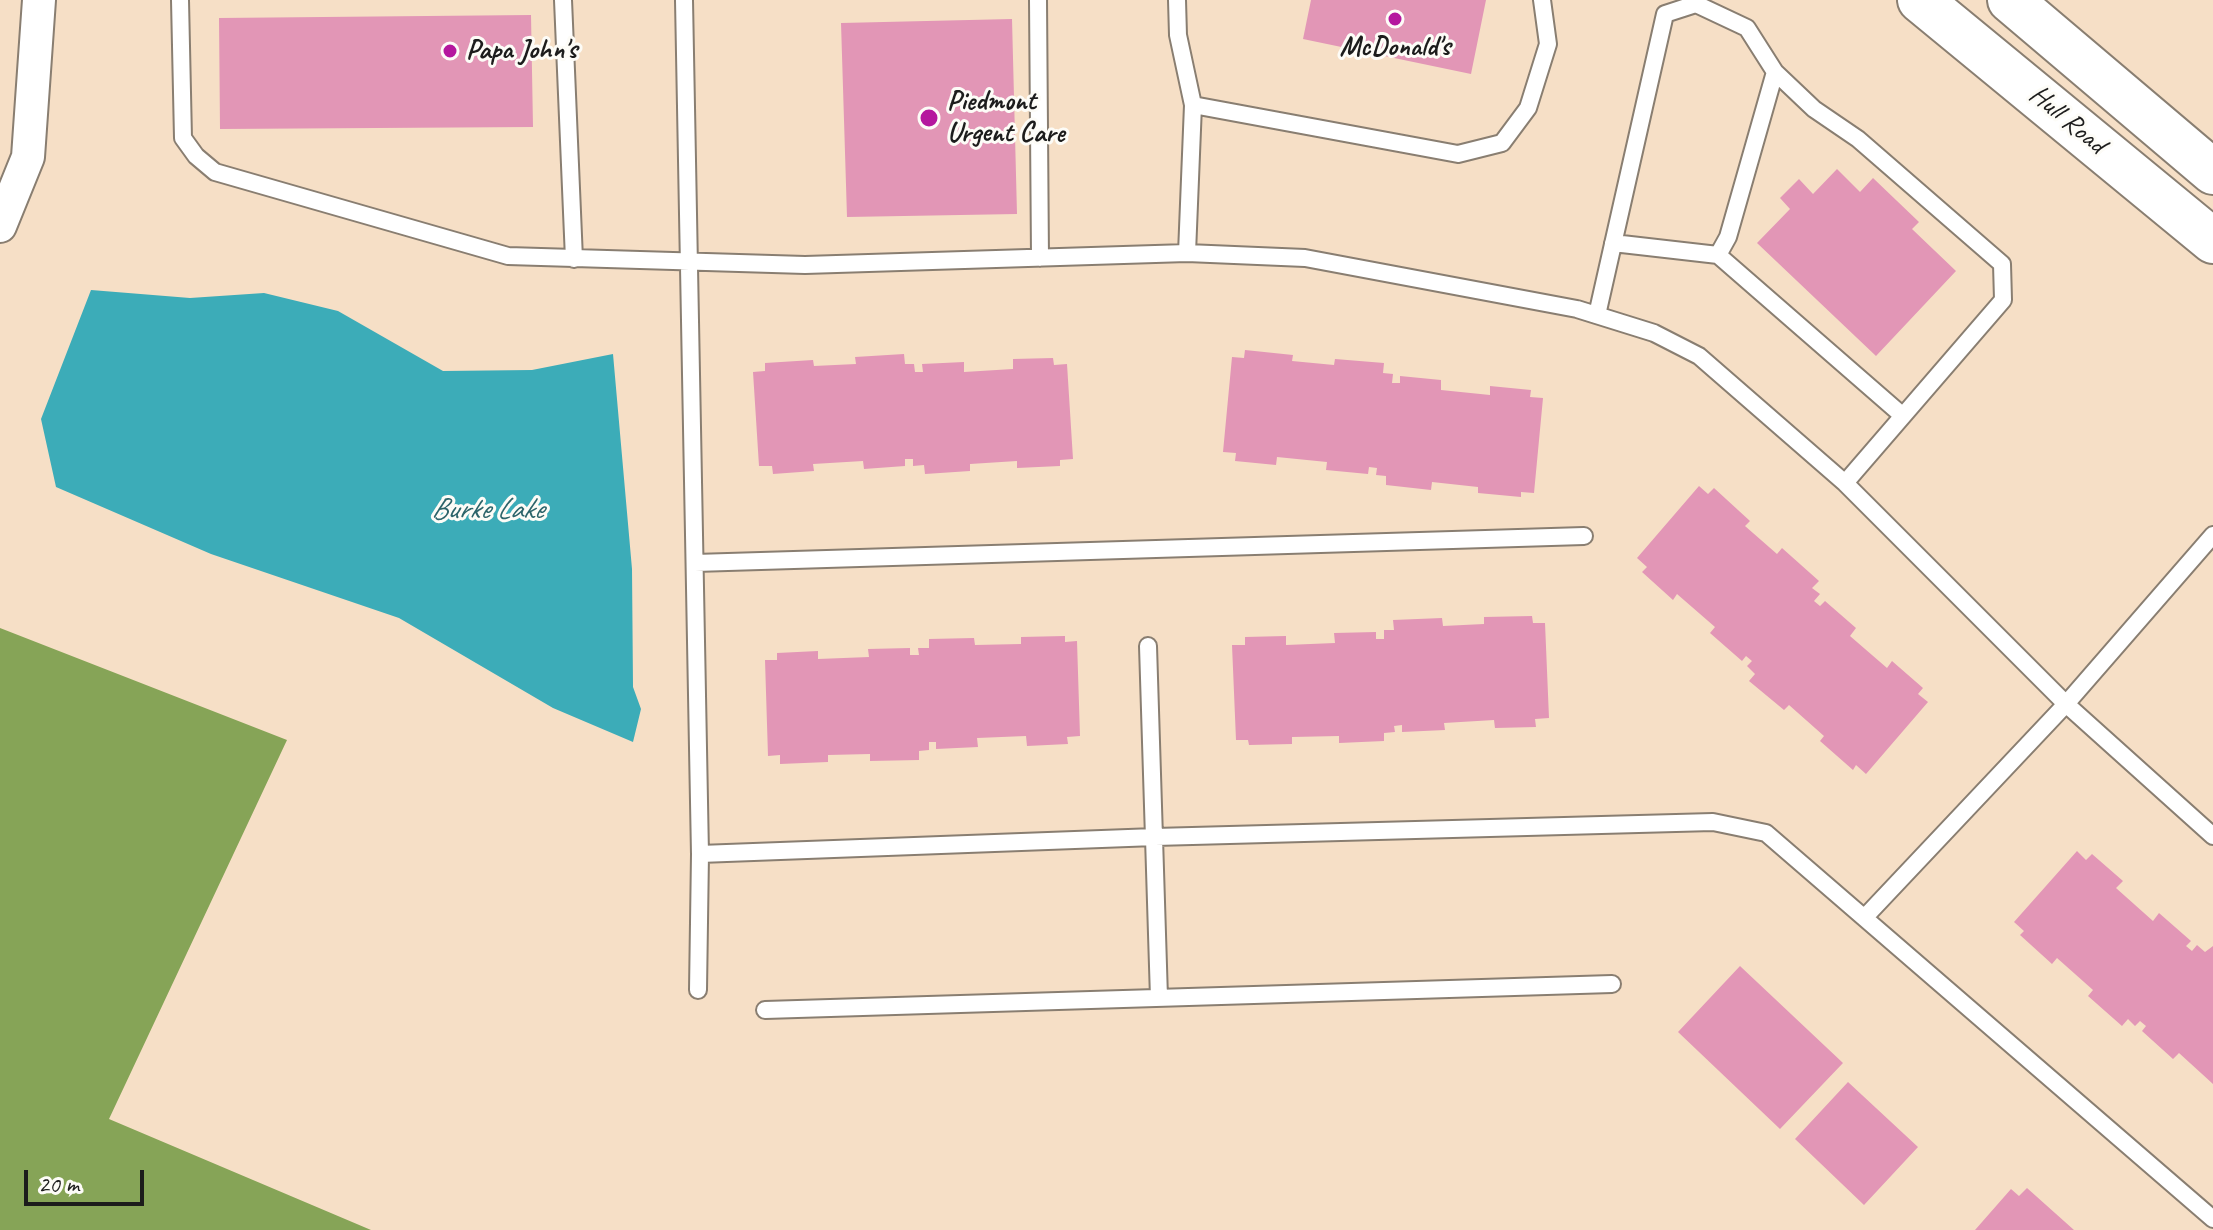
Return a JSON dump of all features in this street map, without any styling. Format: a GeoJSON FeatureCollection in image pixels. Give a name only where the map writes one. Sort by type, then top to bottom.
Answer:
{"type":"FeatureCollection","features":[{"type":"Feature","properties":{"kind":"main road","name":"Hull Road"},"geometry":{"type":"LineString","coordinates":[[1920,0],[2213,241]]}},
{"type":"Feature","properties":{"kind":"main road","name":"Hull Road"},"geometry":{"type":"LineString","coordinates":[[2010,0],[2213,172]]}},
{"type":"Feature","properties":{"kind":"street"},"geometry":{"type":"LineString","coordinates":[[0,226],[28,157],[39,0]]}},
{"type":"Feature","properties":{"kind":"lane"},"geometry":{"type":"LineString","coordinates":[[180,0],[183,138],[196,156],[215,172],[508,256],[689,264],[805,265],[1187,253],[1305,258],[1597,315],[1654,333],[1699,356],[1845,483],[2066,704],[2213,836]]}},
{"type":"Feature","properties":{"kind":"lane"},"geometry":{"type":"LineString","coordinates":[[563,0],[574,259]]}},
{"type":"Feature","properties":{"kind":"lane"},"geometry":{"type":"LineString","coordinates":[[684,0],[700,854],[698,990]]}},
{"type":"Feature","properties":{"kind":"lane"},"geometry":{"type":"LineString","coordinates":[[1038,0],[1040,258]]}},
{"type":"Feature","properties":{"kind":"lane"},"geometry":{"type":"LineString","coordinates":[[1177,0],[1178,35],[1193,105],[1187,253]]}},
{"type":"Feature","properties":{"kind":"lane"},"geometry":{"type":"LineString","coordinates":[[1193,105],[1458,154],[1502,143],[1528,108],[1548,44],[1542,0]]}},
{"type":"Feature","properties":{"kind":"lane"},"geometry":{"type":"LineString","coordinates":[[1597,315],[1665,14],[1696,4],[1747,28],[1775,72],[1814,109],[1858,139],[2002,264],[2003,300],[1845,483]]}},
{"type":"Feature","properties":{"kind":"lane"},"geometry":{"type":"LineString","coordinates":[[1718,255],[1728,237],[1775,72]]}},
{"type":"Feature","properties":{"kind":"lane"},"geometry":{"type":"LineString","coordinates":[[1613,243],[1718,255],[1903,416]]}},
{"type":"Feature","properties":{"kind":"lane"},"geometry":{"type":"LineString","coordinates":[[1865,917],[2066,704],[2213,535]]}},
{"type":"Feature","properties":{"kind":"lane"},"geometry":{"type":"LineString","coordinates":[[695,563],[1584,536]]}},
{"type":"Feature","properties":{"kind":"lane"},"geometry":{"type":"LineString","coordinates":[[1148,646],[1159,998]]}},
{"type":"Feature","properties":{"kind":"lane"},"geometry":{"type":"LineString","coordinates":[[700,854],[1155,837],[1713,822],[1766,833],[2213,1219]]}},
{"type":"Feature","properties":{"kind":"lane"},"geometry":{"type":"LineString","coordinates":[[765,1010],[1612,984]]}},
{"type":"Feature","properties":{"kind":"green space"},"geometry":{"type":"Polygon","coordinates":[[[0,628],[287,740],[109,1119],[371,1230],[0,1230],[0,628]]]}},
{"type":"Feature","properties":{"kind":"water","name":"Burke Lake"},"geometry":{"type":"Polygon","coordinates":[[[91,290],[190,298],[264,293],[338,311],[443,371],[532,370],[613,354],[632,569],[633,687],[641,709],[633,742],[553,708],[399,618],[211,554],[56,487],[41,419],[91,290]]]}},
{"type":"Feature","properties":{"kind":"building","name":"McDonald's"},"geometry":{"type":"Polygon","coordinates":[[[1311,0],[1486,0],[1471,74],[1303,39],[1311,0]]]}},
{"type":"Feature","properties":{"kind":"building"},"geometry":{"type":"Polygon","coordinates":[[[531,15],[533,127],[220,129],[219,18],[531,15]]]}},
{"type":"Feature","properties":{"kind":"building","name":"Piedmont Urgent Care"},"geometry":{"type":"Polygon","coordinates":[[[1012,19],[1017,214],[847,217],[841,23],[1012,19]]]}},
{"type":"Feature","properties":{"kind":"building"},"geometry":{"type":"Polygon","coordinates":[[[1837,169],[1860,192],[1873,178],[1919,222],[1912,229],[1956,271],[1876,356],[1757,243],[1790,209],[1780,198],[1799,179],[1813,194],[1837,169]]]}},
{"type":"Feature","properties":{"kind":"building"},"geometry":{"type":"Polygon","coordinates":[[[1245,350],[1293,355],[1292,361],[1334,365],[1335,359],[1384,363],[1383,373],[1393,374],[1392,383],[1400,383],[1400,376],[1441,380],[1441,390],[1490,395],[1490,386],[1531,390],[1530,397],[1543,398],[1534,493],[1521,492],[1521,497],[1478,493],[1478,487],[1432,482],[1431,490],[1386,485],[1386,476],[1376,475],[1377,468],[1369,467],[1368,474],[1326,470],[1327,462],[1277,457],[1276,465],[1235,461],[1236,453],[1223,452],[1232,357],[1244,358],[1245,350]]]}},
{"type":"Feature","properties":{"kind":"building"},"geometry":{"type":"Polygon","coordinates":[[[904,354],[905,364],[914,364],[915,372],[923,372],[922,364],[964,362],[964,372],[1013,369],[1013,359],[1053,358],[1054,365],[1067,364],[1073,459],[1060,460],[1060,466],[1017,468],[1017,461],[970,464],[970,471],[925,474],[924,465],[913,466],[913,459],[905,459],[905,466],[864,469],[863,461],[813,464],[814,471],[773,474],[772,466],[759,466],[753,372],[765,371],[765,363],[813,360],[814,366],[856,364],[855,357],[904,354]]]}},
{"type":"Feature","properties":{"kind":"building"},"geometry":{"type":"Polygon","coordinates":[[[1699,486],[1708,494],[1714,488],[1750,521],[1745,526],[1777,554],[1782,548],[1819,581],[1812,588],[1820,594],[1814,601],[1820,606],[1825,601],[1856,628],[1850,636],[1887,668],[1892,661],[1923,688],[1918,694],[1928,702],[1866,774],[1856,765],[1853,770],[1820,741],[1824,736],[1789,705],[1784,710],[1749,681],[1755,674],[1747,666],[1752,661],[1746,656],[1742,661],[1710,633],[1715,627],[1677,594],[1673,600],[1642,572],[1647,567],[1637,558],[1699,486]]]}},
{"type":"Feature","properties":{"kind":"building"},"geometry":{"type":"Polygon","coordinates":[[[1532,616],[1533,623],[1545,623],[1549,718],[1535,719],[1536,727],[1495,728],[1494,720],[1444,723],[1445,730],[1402,732],[1402,725],[1394,726],[1395,732],[1384,733],[1384,741],[1339,743],[1339,736],[1292,737],[1292,744],[1249,745],[1248,740],[1236,740],[1232,645],[1245,645],[1245,637],[1286,636],[1286,645],[1335,643],[1334,633],[1376,632],[1376,639],[1384,639],[1384,630],[1394,630],[1393,620],[1442,618],[1443,626],[1484,624],[1484,617],[1532,616]]]}},
{"type":"Feature","properties":{"kind":"building"},"geometry":{"type":"Polygon","coordinates":[[[1065,636],[1065,642],[1077,641],[1080,736],[1067,737],[1068,744],[1027,746],[1026,736],[977,738],[978,747],[936,749],[936,742],[929,742],[929,750],[919,751],[919,760],[870,761],[870,754],[828,755],[828,762],[780,764],[780,755],[768,756],[765,660],[777,660],[777,653],[818,651],[818,659],[869,657],[868,649],[910,648],[910,655],[919,655],[918,648],[929,648],[929,639],[974,638],[975,645],[1021,644],[1021,637],[1065,636]]]}},
{"type":"Feature","properties":{"kind":"building"},"geometry":{"type":"Polygon","coordinates":[[[2077,851],[2086,860],[2092,854],[2123,881],[2116,888],[2153,921],[2159,913],[2191,941],[2186,946],[2192,951],[2197,945],[2205,952],[2213,946],[2213,1084],[2179,1053],[2173,1059],[2142,1031],[2146,1026],[2140,1021],[2135,1026],[2128,1019],[2122,1026],[2088,996],[2093,990],[2057,958],[2052,964],[2020,935],[2024,931],[2014,922],[2077,851]]]}},
{"type":"Feature","properties":{"kind":"building"},"geometry":{"type":"Polygon","coordinates":[[[1740,966],[1843,1063],[1780,1129],[1678,1032],[1740,966]]]}},
{"type":"Feature","properties":{"kind":"building"},"geometry":{"type":"Polygon","coordinates":[[[1848,1082],[1918,1147],[1864,1205],[1795,1139],[1848,1082]]]}},
{"type":"Feature","properties":{"kind":"building"},"geometry":{"type":"Polygon","coordinates":[[[2027,1188],[2074,1230],[1975,1230],[2011,1189],[2019,1196],[2027,1188]]]}},
{"type":"Feature","properties":{"kind":"place","name":"McDonald's"},"geometry":{"type":"Point","coordinates":[1395,19]}},
{"type":"Feature","properties":{"kind":"place","name":"Papa John's"},"geometry":{"type":"Point","coordinates":[450,51]}},
{"type":"Feature","properties":{"kind":"place","name":"Piedmont Urgent Care"},"geometry":{"type":"Point","coordinates":[929,118]}}]}
